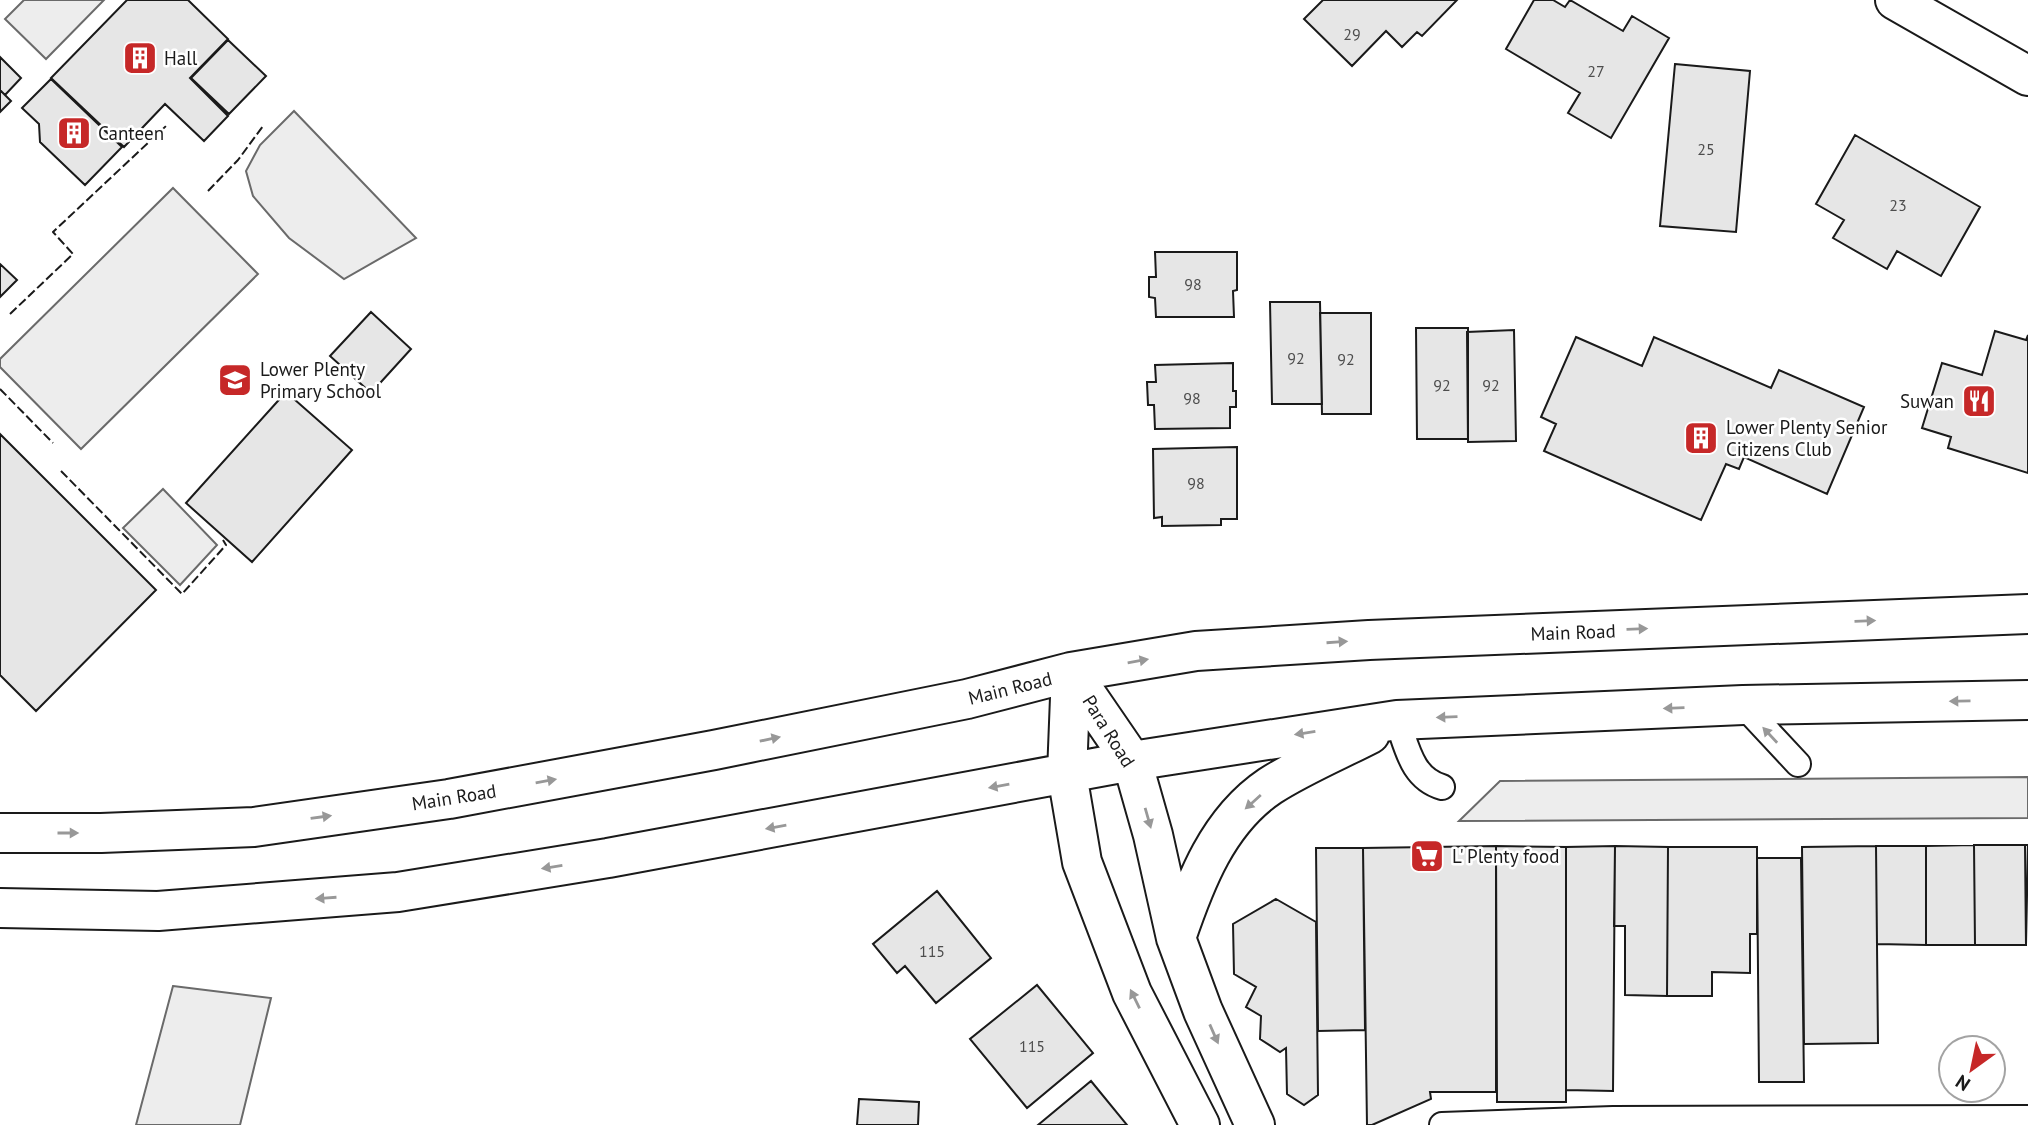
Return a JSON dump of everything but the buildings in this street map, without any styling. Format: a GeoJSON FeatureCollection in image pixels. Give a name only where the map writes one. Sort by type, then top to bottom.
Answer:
{"type":"FeatureCollection","features":[{"type":"Feature","properties":{"kind":"main road"},"geometry":{"type":"LineString","coordinates":[[1895,0],[2028,76]]}},
{"type":"Feature","properties":{"kind":"main road","name":"Main Road"},"geometry":{"type":"LineString","coordinates":[[0,833],[101,833],[254,827],[449,799],[714,750],[967,699],[1071,673],[1196,651],[1356,640],[2028,614]]}},
{"type":"Feature","properties":{"kind":"main road","name":"Para Road"},"geometry":{"type":"LineString","coordinates":[[1071,673],[1132,761],[1153,835],[1176,938],[1203,1011],[1255,1125]]}},
{"type":"Feature","properties":{"kind":"main road","name":"Para Road"},"geometry":{"type":"LineString","coordinates":[[1071,673],[1067,774],[1082,862],[1132,993],[1200,1125]]}},
{"type":"Feature","properties":{"kind":"main road"},"geometry":{"type":"LineString","coordinates":[[0,908],[158,911],[398,892],[608,858],[1132,761],[1396,720],[1743,705],[2028,700]]}},
{"type":"Feature","properties":{"kind":"main road"},"geometry":{"type":"LineString","coordinates":[[1176,938],[1189,900],[1219,837],[1247,806],[1270,787],[1396,720]]}},
{"type":"Feature","properties":{"kind":"lane"},"geometry":{"type":"LineString","coordinates":[[1743,705],[1798,764]]}},
{"type":"Feature","properties":{"kind":"lane"},"geometry":{"type":"LineString","coordinates":[[1396,720],[1417,772],[1430,784],[1442,787]]}},
{"type":"Feature","properties":{"kind":"lane"},"geometry":{"type":"LineString","coordinates":[[1441,1125],[1613,1119],[1754,1121],[1800,1117],[2028,1118]]}},
{"type":"Feature","properties":{"kind":"shaded area"},"geometry":{"type":"Polygon","coordinates":[[[24,0],[104,0],[46,59],[5,19],[24,0]]]}},
{"type":"Feature","properties":{"kind":"shaded area"},"geometry":{"type":"Polygon","coordinates":[[[294,111],[416,238],[344,279],[289,238],[253,196],[246,171],[260,145],[294,111]]]}},
{"type":"Feature","properties":{"kind":"shaded area"},"geometry":{"type":"Polygon","coordinates":[[[173,188],[258,274],[81,449],[0,367],[0,359],[173,188]]]}},
{"type":"Feature","properties":{"kind":"shaded area"},"geometry":{"type":"Polygon","coordinates":[[[163,489],[217,545],[180,585],[123,528],[163,489]]]}},
{"type":"Feature","properties":{"kind":"shaded area"},"geometry":{"type":"Polygon","coordinates":[[[2028,777],[2028,818],[1459,821],[1500,781],[2028,777]]]}},
{"type":"Feature","properties":{"kind":"shaded area"},"geometry":{"type":"Polygon","coordinates":[[[173,986],[271,998],[240,1125],[136,1125],[173,986]]]}},
{"type":"Feature","properties":{"kind":"fence"},"geometry":{"type":"LineString","coordinates":[[10,314],[73,254],[53,232],[166,126]]}},
{"type":"Feature","properties":{"kind":"fence"},"geometry":{"type":"LineString","coordinates":[[208,191],[238,160],[263,126]]}},
{"type":"Feature","properties":{"kind":"fence"},"geometry":{"type":"LineString","coordinates":[[0,389],[53,443]]}},
{"type":"Feature","properties":{"kind":"fence"},"geometry":{"type":"LineString","coordinates":[[61,471],[182,594],[226,545],[223,540]]}},
{"type":"Feature","properties":{"kind":"place","name":"Hall"},"geometry":{"type":"Point","coordinates":[140,58]}},
{"type":"Feature","properties":{"kind":"place","name":"Canteen"},"geometry":{"type":"Point","coordinates":[74,133]}},
{"type":"Feature","properties":{"kind":"place","name":"Lower Plenty Primary School"},"geometry":{"type":"Point","coordinates":[235,380]}},
{"type":"Feature","properties":{"kind":"place","name":"Suwan"},"geometry":{"type":"Point","coordinates":[1979,401]}},
{"type":"Feature","properties":{"kind":"place","name":"Lower Plenty Senior Citizens Club"},"geometry":{"type":"Point","coordinates":[1701,438]}},
{"type":"Feature","properties":{"kind":"place","name":"L' Plenty food"},"geometry":{"type":"Point","coordinates":[1427,856]}}]}
